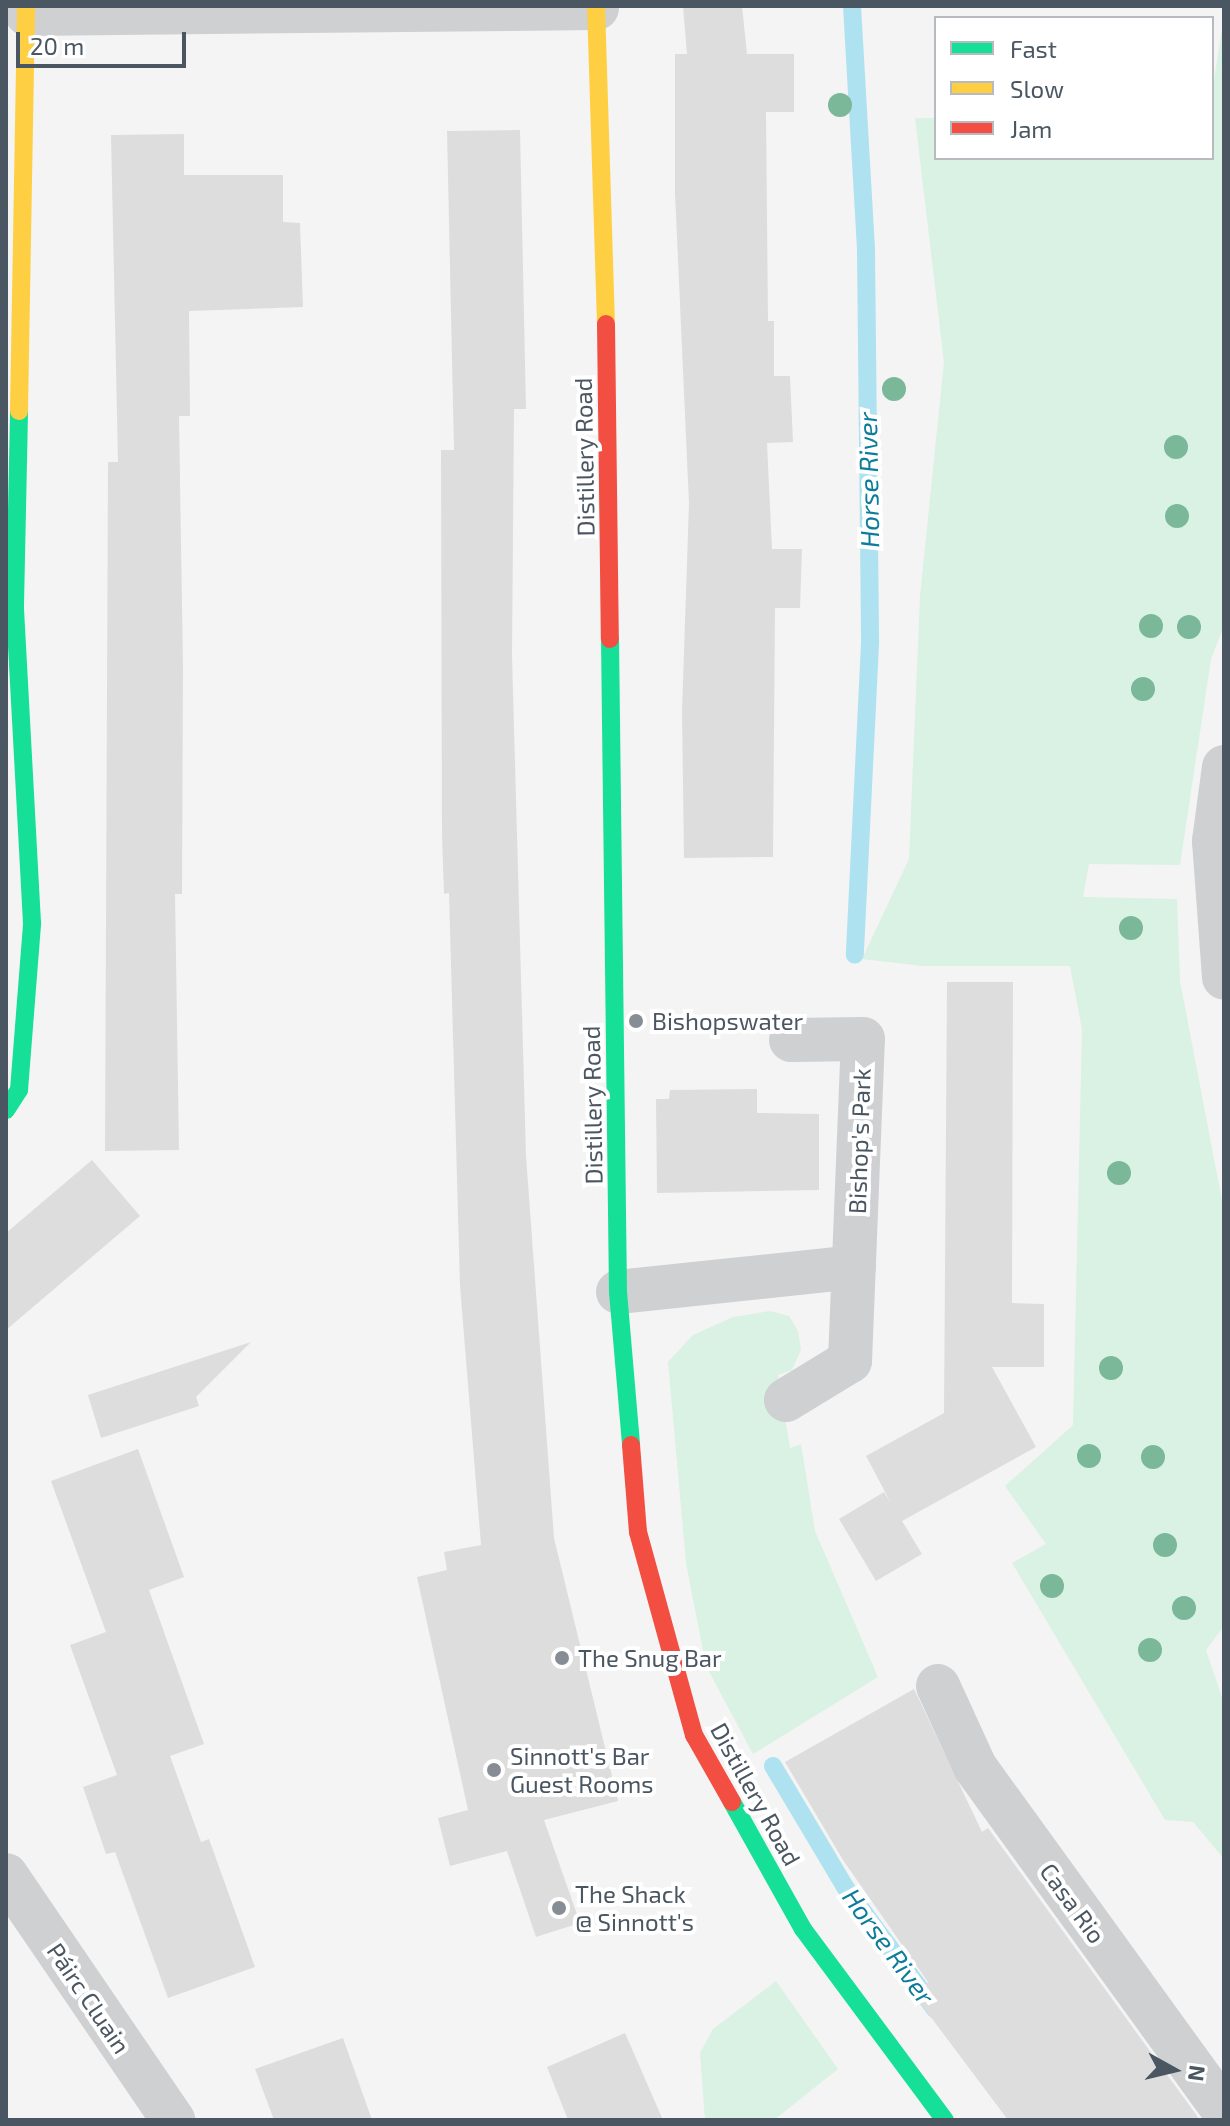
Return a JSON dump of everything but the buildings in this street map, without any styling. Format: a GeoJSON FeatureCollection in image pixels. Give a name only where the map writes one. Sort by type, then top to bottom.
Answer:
{"type":"FeatureCollection","features":[{"type":"Feature","properties":{"kind":"main road","name":"Distillery Road"},"geometry":{"type":"LineString","coordinates":[[596,7],[605,238],[618,1292],[638,1532],[694,1735],[803,1929],[945,2120]]}},
{"type":"Feature","properties":{"kind":"main road"},"geometry":{"type":"LineString","coordinates":[[6,1110],[19,1090],[32,923],[15,605],[26,10]]}},
{"type":"Feature","properties":{"kind":"street"},"geometry":{"type":"LineString","coordinates":[[26,10],[596,7]]}},
{"type":"Feature","properties":{"kind":"street"},"geometry":{"type":"LineString","coordinates":[[1224,767],[1214,841],[1224,978]]}},
{"type":"Feature","properties":{"kind":"street","name":"Bishop's Park"},"geometry":{"type":"LineString","coordinates":[[786,1400],[850,1361],[863,1039],[791,1040]]}},
{"type":"Feature","properties":{"kind":"street"},"geometry":{"type":"LineString","coordinates":[[618,1292],[854,1267]]}},
{"type":"Feature","properties":{"kind":"street","name":"Casa Rio"},"geometry":{"type":"LineString","coordinates":[[938,1686],[975,1767],[1224,2111]]}},
{"type":"Feature","properties":{"kind":"street","name":"Páirc Cluain"},"geometry":{"type":"LineString","coordinates":[[6,1875],[173,2120]]}},
{"type":"Feature","properties":{"kind":"green space"},"geometry":{"type":"Polygon","coordinates":[[[1224,16],[1224,626],[1211,659],[1180,865],[1089,864],[1083,897],[1177,899],[1180,981],[1224,1211],[1224,1626],[1206,1650],[1224,1703],[1224,1859],[1193,1822],[1165,1820],[1012,1563],[1046,1544],[1005,1486],[1073,1425],[1082,1030],[1070,966],[923,966],[862,959],[909,859],[920,596],[944,362],[915,118],[934,118],[934,160],[1214,160],[1214,80],[1224,16]]]}},
{"type":"Feature","properties":{"kind":"green space"},"geometry":{"type":"Polygon","coordinates":[[[770,1311],[789,1316],[798,1331],[801,1350],[792,1370],[778,1375],[790,1448],[801,1444],[815,1531],[878,1677],[753,1754],[706,1666],[686,1563],[668,1362],[693,1335],[733,1317],[770,1311]]]}},
{"type":"Feature","properties":{"kind":"green space"},"geometry":{"type":"Polygon","coordinates":[[[776,1981],[838,2069],[774,2120],[705,2120],[700,2053],[713,2029],[776,1981]]]}},
{"type":"Feature","properties":{"kind":"waterway","name":"Horse River"},"geometry":{"type":"LineString","coordinates":[[852,6],[866,251],[870,644],[855,955]]}},
{"type":"Feature","properties":{"kind":"waterway","name":"Horse River"},"geometry":{"type":"LineString","coordinates":[[773,1766],[845,1887],[935,2009]]}},
{"type":"Feature","properties":{"kind":"traffic: fast"},"geometry":{"type":"LineString","coordinates":[[6,1110],[19,1090],[32,923],[15,605],[19,411]]}},
{"type":"Feature","properties":{"kind":"traffic: fast"},"geometry":{"type":"LineString","coordinates":[[610,639],[618,1292],[631,1445]]}},
{"type":"Feature","properties":{"kind":"traffic: fast"},"geometry":{"type":"LineString","coordinates":[[732,1802],[803,1929],[945,2120]]}},
{"type":"Feature","properties":{"kind":"traffic: slow"},"geometry":{"type":"LineString","coordinates":[[19,411],[26,6]]}},
{"type":"Feature","properties":{"kind":"traffic: slow"},"geometry":{"type":"LineString","coordinates":[[596,6],[606,324]]}},
{"type":"Feature","properties":{"kind":"traffic: jam"},"geometry":{"type":"LineString","coordinates":[[606,324],[610,639]]}},
{"type":"Feature","properties":{"kind":"traffic: jam"},"geometry":{"type":"LineString","coordinates":[[631,1445],[638,1532],[694,1735],[732,1802]]}},
{"type":"Feature","properties":{"kind":"place","name":"Bishopswater"},"geometry":{"type":"Point","coordinates":[636,1021]}},
{"type":"Feature","properties":{"kind":"place","name":"The Snug Bar"},"geometry":{"type":"Point","coordinates":[562,1658]}},
{"type":"Feature","properties":{"kind":"place","name":"Sinnott's Bar Guest Rooms"},"geometry":{"type":"Point","coordinates":[494,1770]}},
{"type":"Feature","properties":{"kind":"place","name":"The Shack @ Sinnott's"},"geometry":{"type":"Point","coordinates":[559,1908]}}]}
